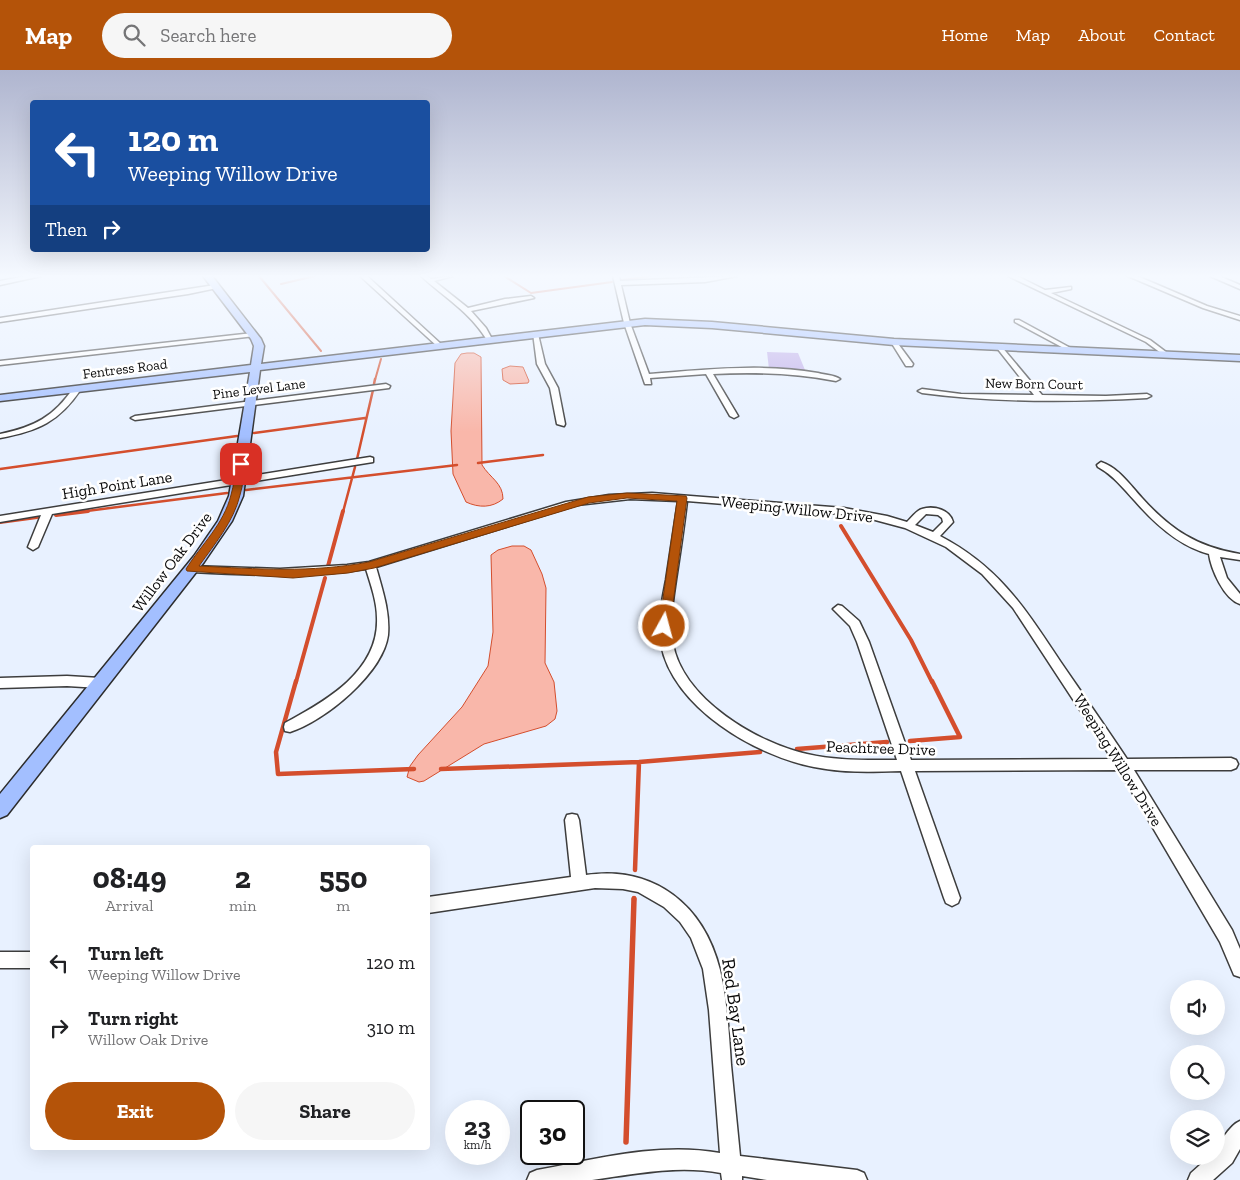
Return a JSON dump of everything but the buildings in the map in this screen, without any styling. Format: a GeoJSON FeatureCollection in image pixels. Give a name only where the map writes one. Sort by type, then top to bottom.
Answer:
{"type":"FeatureCollection","features":[{"type":"Feature","properties":{"kind":"street","name":"Willow Oak Drive"},"geometry":{"type":"LineString","coordinates":[[0,809],[191,569],[225,521],[236,496],[239,481],[259,346],[247,328]]}},
{"type":"Feature","properties":{"kind":"street"},"geometry":{"type":"LineString","coordinates":[[421,328],[440,345]]}},
{"type":"Feature","properties":{"kind":"street"},"geometry":{"type":"LineString","coordinates":[[483,328],[489,339]]}},
{"type":"Feature","properties":{"kind":"street","name":"Fentress Road"},"geometry":{"type":"LineString","coordinates":[[0,398],[587,328]]}},
{"type":"Feature","properties":{"kind":"street"},"geometry":{"type":"LineString","coordinates":[[629,328],[648,380],[708,372],[809,374],[836,379]]}},
{"type":"Feature","properties":{"kind":"street","name":"Fentress Road"},"geometry":{"type":"LineString","coordinates":[[738,328],[894,342],[1240,358]]}},
{"type":"Feature","properties":{"kind":"street"},"geometry":{"type":"LineString","coordinates":[[1029,328],[1072,351]]}},
{"type":"Feature","properties":{"kind":"street"},"geometry":{"type":"LineString","coordinates":[[1120,328],[1148,341],[1167,355]]}},
{"type":"Feature","properties":{"kind":"street"},"geometry":{"type":"LineString","coordinates":[[535,334],[541,364],[554,388],[560,424]]}},
{"type":"Feature","properties":{"kind":"street"},"geometry":{"type":"LineString","coordinates":[[0,363],[253,335]]}},
{"type":"Feature","properties":{"kind":"street"},"geometry":{"type":"LineString","coordinates":[[894,342],[909,364]]}},
{"type":"Feature","properties":{"kind":"street"},"geometry":{"type":"LineString","coordinates":[[999,347],[1040,397]]}},
{"type":"Feature","properties":{"kind":"street"},"geometry":{"type":"LineString","coordinates":[[708,372],[734,416]]}},
{"type":"Feature","properties":{"kind":"street","name":"Pine Level Lane"},"geometry":{"type":"LineString","coordinates":[[135,418],[386,386]]}},
{"type":"Feature","properties":{"kind":"street"},"geometry":{"type":"LineString","coordinates":[[0,436],[19,432],[51,419],[67,404],[77,389]]}},
{"type":"Feature","properties":{"kind":"street","name":"New Born Court"},"geometry":{"type":"LineString","coordinates":[[922,391],[954,396],[1106,398],[1147,396]]}},
{"type":"Feature","properties":{"kind":"street","name":"High Point Lane"},"geometry":{"type":"LineString","coordinates":[[0,518],[370,460]]}},
{"type":"Feature","properties":{"kind":"street"},"geometry":{"type":"LineString","coordinates":[[1101,465],[1116,474],[1168,529],[1186,541],[1214,552],[1240,557]]}},
{"type":"Feature","properties":{"kind":"street","name":"Weeping Willow Drive"},"geometry":{"type":"LineString","coordinates":[[191,569],[293,574],[317,573],[370,565],[588,500],[627,496],[682,498],[849,512],[878,517],[909,526],[934,537],[967,556],[1003,587],[1017,605],[1124,766],[1226,936],[1240,969]]}},
{"type":"Feature","properties":{"kind":"street","name":"Peachtree Drive"},"geometry":{"type":"LineString","coordinates":[[682,498],[664,626],[673,662],[686,684],[703,705],[746,736],[792,756],[822,763],[850,766],[1231,764]]}},
{"type":"Feature","properties":{"kind":"street"},"geometry":{"type":"LineString","coordinates":[[33,547],[48,511]]}},
{"type":"Feature","properties":{"kind":"street"},"geometry":{"type":"LineString","coordinates":[[909,526],[924,511],[940,512],[947,517],[948,522],[934,537]]}},
{"type":"Feature","properties":{"kind":"street"},"geometry":{"type":"LineString","coordinates":[[1214,552],[1214,564],[1219,576],[1240,600]]}},
{"type":"Feature","properties":{"kind":"street"},"geometry":{"type":"LineString","coordinates":[[290,727],[336,701],[367,667],[375,653],[382,630],[382,618],[370,565]]}},
{"type":"Feature","properties":{"kind":"street"},"geometry":{"type":"LineString","coordinates":[[838,609],[855,624],[860,633],[952,898]]}},
{"type":"Feature","properties":{"kind":"street"},"geometry":{"type":"LineString","coordinates":[[0,683],[67,681],[100,683]]}},
{"type":"Feature","properties":{"kind":"street"},"geometry":{"type":"LineString","coordinates":[[572,820],[579,883]]}},
{"type":"Feature","properties":{"kind":"street","name":"Red Bay Lane"},"geometry":{"type":"LineString","coordinates":[[430,905],[579,883],[615,881],[632,883],[652,890],[683,912],[699,933],[709,959],[716,1006],[732,1172]]}},
{"type":"Feature","properties":{"kind":"street"},"geometry":{"type":"LineString","coordinates":[[0,960],[30,960]]}},
{"type":"Feature","properties":{"kind":"street"},"geometry":{"type":"LineString","coordinates":[[1198,1180],[1225,1156],[1239,1138]]}},
{"type":"Feature","properties":{"kind":"street"},"geometry":{"type":"LineString","coordinates":[[537,1180],[622,1164],[660,1160],[699,1159],[732,1172],[857,1180]]}},
{"type":"Feature","properties":{"kind":"shaded area"},"geometry":{"type":"Polygon","coordinates":[[[767,352],[798,353],[805,370],[769,369],[767,352]]]}},
{"type":"Feature","properties":{"kind":"shaded area"},"geometry":{"type":"Polygon","coordinates":[[[474,353],[481,357],[482,465],[501,489],[503,499],[485,506],[466,502],[453,474],[451,431],[455,363],[461,354],[474,353]]]}},
{"type":"Feature","properties":{"kind":"shaded area"},"geometry":{"type":"Polygon","coordinates":[[[510,366],[523,367],[529,381],[528,383],[510,384],[503,380],[502,369],[510,366]]]}},
{"type":"Feature","properties":{"kind":"shaded area"},"geometry":{"type":"Polygon","coordinates":[[[512,546],[524,546],[531,550],[546,588],[545,663],[554,682],[557,711],[555,719],[546,726],[484,744],[424,781],[419,782],[407,777],[410,766],[418,755],[462,707],[488,666],[493,632],[491,555],[498,550],[512,546]]]}},
{"type":"Feature","properties":{"kind":"waterway"},"geometry":{"type":"LineString","coordinates":[[302,328],[321,351]]}},
{"type":"Feature","properties":{"kind":"waterway"},"geometry":{"type":"LineString","coordinates":[[375,380],[381,359]]}},
{"type":"Feature","properties":{"kind":"waterway"},"geometry":{"type":"LineString","coordinates":[[374,384],[375,379]]}},
{"type":"Feature","properties":{"kind":"waterway"},"geometry":{"type":"LineString","coordinates":[[357,459],[373,390]]}},
{"type":"Feature","properties":{"kind":"waterway"},"geometry":{"type":"LineString","coordinates":[[254,433],[365,418]]}},
{"type":"Feature","properties":{"kind":"waterway"},"geometry":{"type":"LineString","coordinates":[[0,469],[237,436]]}},
{"type":"Feature","properties":{"kind":"waterway"},"geometry":{"type":"LineString","coordinates":[[478,463],[543,455]]}},
{"type":"Feature","properties":{"kind":"waterway"},"geometry":{"type":"LineString","coordinates":[[352,477],[457,465]]}},
{"type":"Feature","properties":{"kind":"waterway"},"geometry":{"type":"LineString","coordinates":[[352,477],[355,467]]}},
{"type":"Feature","properties":{"kind":"waterway"},"geometry":{"type":"LineString","coordinates":[[246,490],[352,477]]}},
{"type":"Feature","properties":{"kind":"waterway"},"geometry":{"type":"LineString","coordinates":[[343,512],[352,477]]}},
{"type":"Feature","properties":{"kind":"waterway"},"geometry":{"type":"LineString","coordinates":[[79,512],[227,493]]}},
{"type":"Feature","properties":{"kind":"waterway"},"geometry":{"type":"LineString","coordinates":[[56,515],[88,511]]}},
{"type":"Feature","properties":{"kind":"waterway"},"geometry":{"type":"LineString","coordinates":[[328,566],[343,511]]}},
{"type":"Feature","properties":{"kind":"waterway"},"geometry":{"type":"LineString","coordinates":[[0,522],[37,517]]}},
{"type":"Feature","properties":{"kind":"waterway"},"geometry":{"type":"LineString","coordinates":[[841,526],[911,640],[932,682]]}},
{"type":"Feature","properties":{"kind":"waterway"},"geometry":{"type":"LineString","coordinates":[[296,682],[325,578]]}},
{"type":"Feature","properties":{"kind":"waterway"},"geometry":{"type":"LineString","coordinates":[[296,681],[276,752],[278,774],[414,769]]}},
{"type":"Feature","properties":{"kind":"waterway"},"geometry":{"type":"LineString","coordinates":[[910,741],[960,737],[932,681]]}},
{"type":"Feature","properties":{"kind":"waterway"},"geometry":{"type":"LineString","coordinates":[[797,749],[887,742]]}},
{"type":"Feature","properties":{"kind":"waterway"},"geometry":{"type":"LineString","coordinates":[[639,762],[760,752]]}},
{"type":"Feature","properties":{"kind":"waterway"},"geometry":{"type":"LineString","coordinates":[[441,769],[639,762]]}},
{"type":"Feature","properties":{"kind":"waterway"},"geometry":{"type":"LineString","coordinates":[[635,870],[639,762]]}},
{"type":"Feature","properties":{"kind":"waterway"},"geometry":{"type":"LineString","coordinates":[[626,1142],[634,899]]}},
{"type":"Feature","properties":{"kind":"route"},"geometry":{"type":"LineString","coordinates":[[241,464],[236,496],[225,521],[191,569],[293,574],[348,569],[370,565],[588,500],[627,496],[682,498],[664,626]]}}]}
